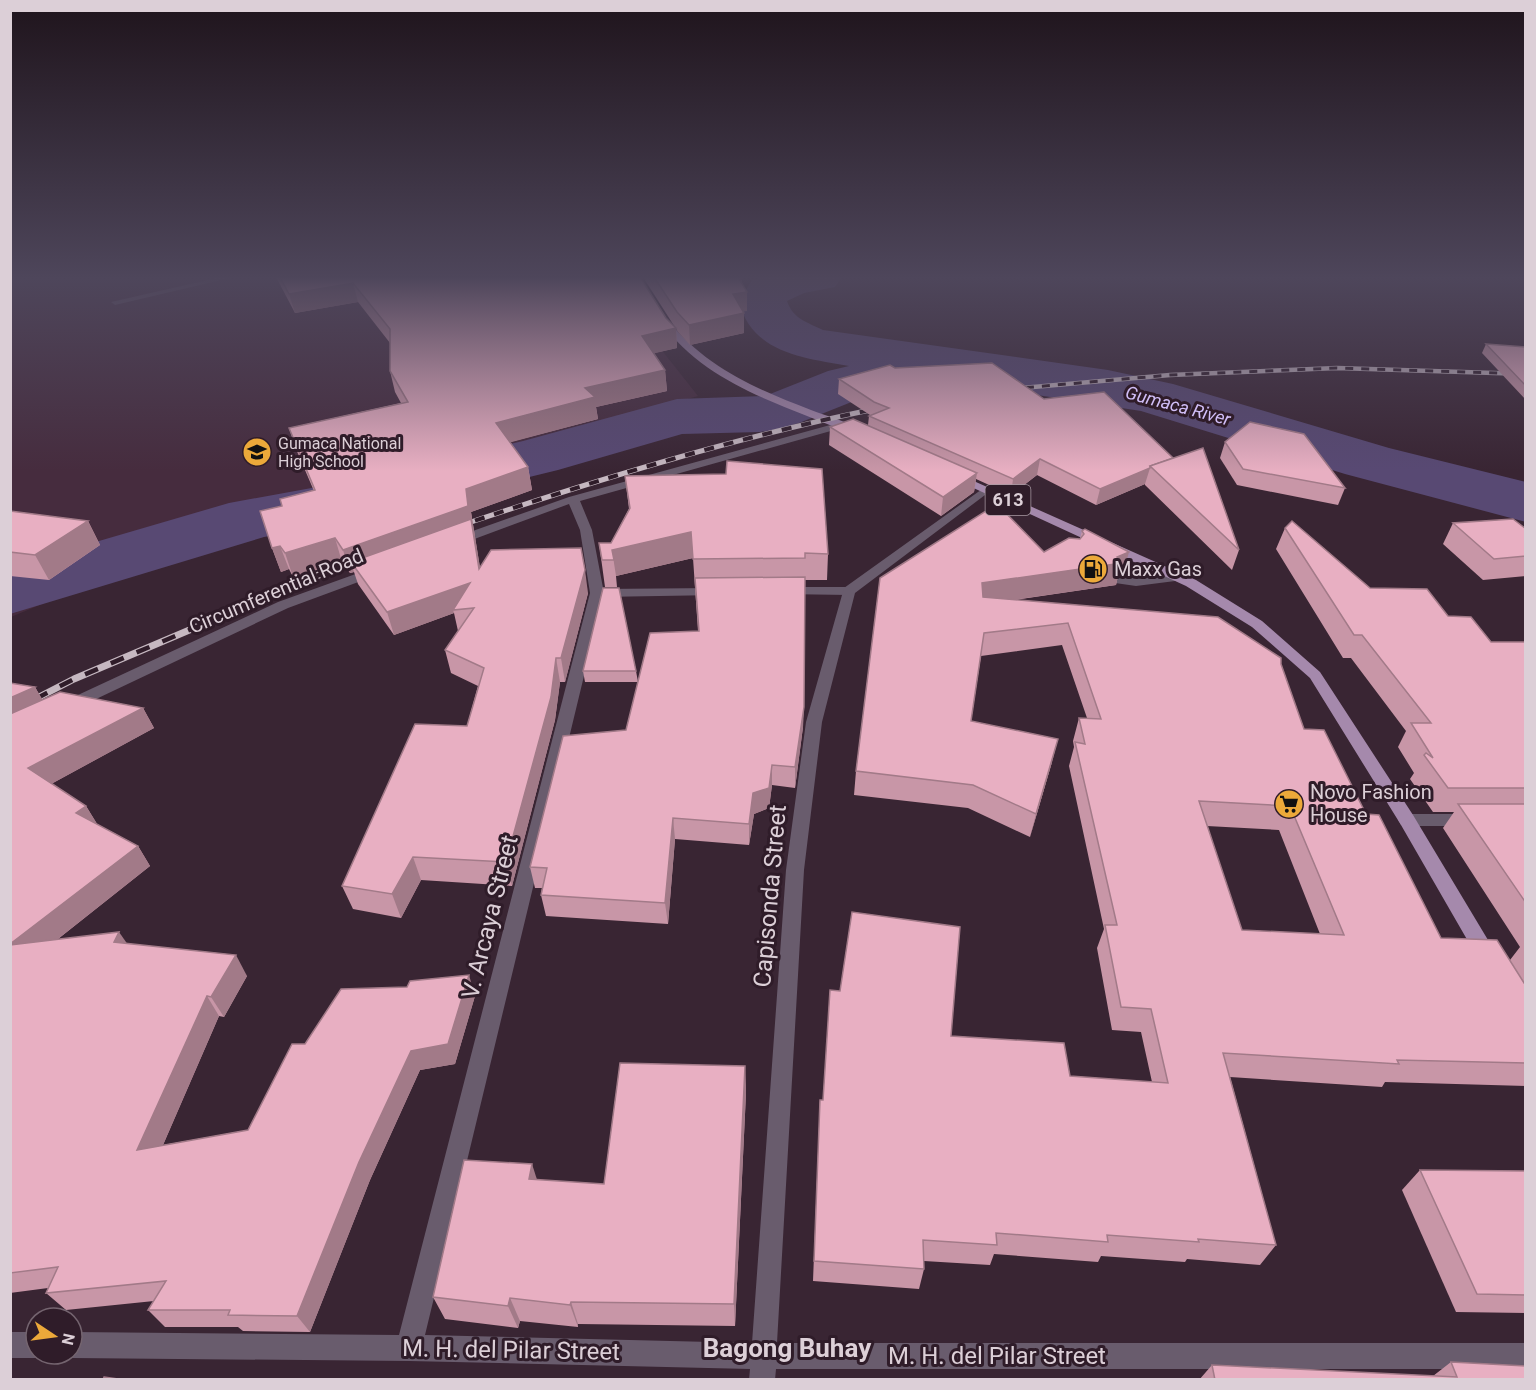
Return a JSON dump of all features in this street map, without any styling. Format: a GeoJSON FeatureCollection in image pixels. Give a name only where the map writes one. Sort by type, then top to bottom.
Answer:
{"type":"FeatureCollection","features":[{"type":"Feature","properties":{"kind":"main road"},"geometry":{"type":"LineString","coordinates":[[679,342],[691,355],[717,372],[872,439]]}},
{"type":"Feature","properties":{"kind":"main road","name":"613"},"geometry":{"type":"LineString","coordinates":[[944,471],[1074,536],[1178,577],[1257,624],[1315,675],[1407,820],[1496,971]]}},
{"type":"Feature","properties":{"kind":"street"},"geometry":{"type":"LineString","coordinates":[[439,548],[573,499],[841,425]]}},
{"type":"Feature","properties":{"kind":"street"},"geometry":{"type":"LineString","coordinates":[[769,591],[849,591],[986,490]]}},
{"type":"Feature","properties":{"kind":"street","name":"V. Arcaya Street"},"geometry":{"type":"LineString","coordinates":[[409,1348],[597,593],[586,530],[573,499]]}},
{"type":"Feature","properties":{"kind":"street","name":"Circumferential Road"},"geometry":{"type":"LineString","coordinates":[[53,714],[283,605],[383,568]]}},
{"type":"Feature","properties":{"kind":"street"},"geometry":{"type":"LineString","coordinates":[[1120,580],[1136,582],[1178,577]]}},
{"type":"Feature","properties":{"kind":"street","name":"Capisonda Street"},"geometry":{"type":"LineString","coordinates":[[763,1368],[795,870],[814,722],[849,591]]}},
{"type":"Feature","properties":{"kind":"street"},"geometry":{"type":"LineString","coordinates":[[597,593],[723,592]]}},
{"type":"Feature","properties":{"kind":"street"},"geometry":{"type":"LineString","coordinates":[[1407,820],[1490,819]]}},
{"type":"Feature","properties":{"kind":"street","name":"M. H. del Pilar Street"},"geometry":{"type":"LineString","coordinates":[[84,1345],[409,1348],[763,1368],[1526,1356]]}},
{"type":"Feature","properties":{"kind":"shaded area","name":"Gumaca National High School"},"geometry":{"type":"Polygon","coordinates":[[[11,342],[655,342],[698,396],[190,542],[11,617],[11,342]]]}},
{"type":"Feature","properties":{"kind":"building"},"geometry":{"type":"Polygon","coordinates":[[[390,342],[646,342],[665,370],[585,388],[595,397],[496,423],[528,467],[466,489],[468,506],[343,550],[335,538],[285,553],[280,546],[272,548],[260,511],[282,506],[280,499],[315,490],[289,428],[408,402],[390,371],[390,342]]]}},
{"type":"Feature","properties":{"kind":"building"},"geometry":{"type":"Polygon","coordinates":[[[1486,344],[1526,347],[1526,386],[1486,344]]]}},
{"type":"Feature","properties":{"kind":"building"},"geometry":{"type":"Polygon","coordinates":[[[992,363],[1044,399],[1104,392],[1173,458],[1100,489],[1040,459],[1013,479],[869,416],[889,408],[874,402],[839,379],[890,365],[895,368],[992,363]]]}},
{"type":"Feature","properties":{"kind":"building"},"geometry":{"type":"Polygon","coordinates":[[[853,419],[977,473],[943,497],[830,427],[853,419]]]}},
{"type":"Feature","properties":{"kind":"building"},"geometry":{"type":"Polygon","coordinates":[[[1250,422],[1304,434],[1345,488],[1243,469],[1225,442],[1250,422]]]}},
{"type":"Feature","properties":{"kind":"building"},"geometry":{"type":"Polygon","coordinates":[[[1203,448],[1239,550],[1150,466],[1203,448]]]}},
{"type":"Feature","properties":{"kind":"building"},"geometry":{"type":"Polygon","coordinates":[[[727,461],[822,469],[828,554],[805,553],[805,558],[693,559],[691,532],[612,550],[614,560],[602,560],[599,543],[611,543],[630,508],[625,476],[726,474],[727,461]]]}},
{"type":"Feature","properties":{"kind":"building"},"geometry":{"type":"Polygon","coordinates":[[[997,504],[1044,552],[1069,538],[1080,539],[1085,529],[1129,552],[1117,557],[1122,563],[982,583],[983,597],[1218,617],[1281,658],[1281,664],[1304,729],[1324,730],[1366,814],[1379,815],[1441,938],[1497,940],[1526,986],[1526,1063],[1397,1060],[1399,1064],[1223,1053],[1276,1245],[1107,1235],[1108,1242],[996,1233],[997,1245],[923,1240],[924,1269],[814,1261],[820,1100],[823,1100],[830,990],[840,991],[852,912],[960,927],[951,1036],[1064,1043],[1070,1076],[1168,1083],[1151,1009],[1121,1007],[1105,925],[1117,925],[1075,742],[1085,744],[1079,718],[1101,719],[1068,623],[984,633],[971,721],[1058,739],[1036,814],[973,785],[856,771],[880,578],[997,504]],[[1199,801],[1242,930],[1344,935],[1290,806],[1199,801]]]}},
{"type":"Feature","properties":{"kind":"building"},"geometry":{"type":"Polygon","coordinates":[[[10,511],[88,521],[35,555],[10,552],[10,511]]]}},
{"type":"Feature","properties":{"kind":"building"},"geometry":{"type":"Polygon","coordinates":[[[471,519],[479,569],[491,550],[581,548],[585,570],[561,658],[556,658],[551,697],[506,862],[413,857],[392,894],[342,886],[415,724],[467,726],[484,668],[445,650],[474,608],[453,610],[470,583],[387,612],[351,562],[471,519]]]}},
{"type":"Feature","properties":{"kind":"building"},"geometry":{"type":"Polygon","coordinates":[[[1513,519],[1526,529],[1526,556],[1494,559],[1453,523],[1513,519]]]}},
{"type":"Feature","properties":{"kind":"building"},"geometry":{"type":"Polygon","coordinates":[[[1292,521],[1370,588],[1427,589],[1448,616],[1471,617],[1491,642],[1526,642],[1526,788],[1448,788],[1424,755],[1426,753],[1433,758],[1411,723],[1431,723],[1362,635],[1354,635],[1285,528],[1292,521]]]}},
{"type":"Feature","properties":{"kind":"building"},"geometry":{"type":"Polygon","coordinates":[[[805,577],[804,707],[795,767],[772,765],[769,788],[753,793],[749,824],[673,818],[665,903],[541,895],[547,868],[530,867],[563,736],[626,730],[650,633],[699,631],[695,578],[805,577]]]}},
{"type":"Feature","properties":{"kind":"building"},"geometry":{"type":"Polygon","coordinates":[[[603,588],[619,588],[636,671],[583,671],[603,588]]]}},
{"type":"Feature","properties":{"kind":"building"},"geometry":{"type":"Polygon","coordinates":[[[10,683],[35,687],[10,698],[10,683]]]}},
{"type":"Feature","properties":{"kind":"building"},"geometry":{"type":"Polygon","coordinates":[[[60,692],[143,708],[28,768],[86,806],[76,813],[138,846],[10,944],[10,714],[60,692]]]}},
{"type":"Feature","properties":{"kind":"building"},"geometry":{"type":"Polygon","coordinates":[[[1458,804],[1526,804],[1526,903],[1458,804]]]}},
{"type":"Feature","properties":{"kind":"building"},"geometry":{"type":"Polygon","coordinates":[[[119,932],[114,942],[236,955],[211,997],[207,996],[137,1150],[248,1130],[292,1044],[305,1044],[341,989],[407,987],[410,981],[469,975],[448,1044],[411,1051],[359,1162],[297,1316],[228,1315],[230,1310],[148,1310],[166,1281],[46,1293],[58,1267],[10,1273],[10,945],[119,932]]]}},
{"type":"Feature","properties":{"kind":"building"},"geometry":{"type":"Polygon","coordinates":[[[620,1063],[745,1066],[734,1304],[571,1302],[570,1305],[510,1298],[508,1306],[433,1297],[464,1160],[532,1164],[529,1179],[604,1184],[620,1063]]]}},
{"type":"Feature","properties":{"kind":"building"},"geometry":{"type":"Polygon","coordinates":[[[1420,1170],[1526,1171],[1526,1295],[1477,1294],[1420,1170]]]}},
{"type":"Feature","properties":{"kind":"building"},"geometry":{"type":"Polygon","coordinates":[[[1451,1362],[1526,1366],[1526,1380],[1215,1380],[1212,1365],[1457,1377],[1451,1362]]]}},
{"type":"Feature","properties":{"kind":"building"},"geometry":{"type":"Polygon","coordinates":[[[104,1377],[125,1380],[103,1380],[104,1377]]]}},
{"type":"Feature","properties":{"kind":"waterway","name":"Gumaca River"},"geometry":{"type":"LineString","coordinates":[[807,342],[863,353],[1108,387],[1153,396],[1367,461],[1526,502]]}},
{"type":"Feature","properties":{"kind":"waterway"},"geometry":{"type":"LineString","coordinates":[[10,591],[253,518],[328,505],[394,498],[417,485],[536,457],[677,417],[709,414],[760,414],[778,411],[848,383],[893,374],[956,367]]}},
{"type":"Feature","properties":{"kind":"railway"},"geometry":{"type":"LineString","coordinates":[[1010,389],[1170,375],[1337,368],[1526,374]]}},
{"type":"Feature","properties":{"kind":"railway"},"geometry":{"type":"LineString","coordinates":[[456,527],[719,446],[880,408]]}},
{"type":"Feature","properties":{"kind":"railway"},"geometry":{"type":"LineString","coordinates":[[326,572],[359,561]]}},
{"type":"Feature","properties":{"kind":"railway"},"geometry":{"type":"LineString","coordinates":[[10,712],[74,679],[326,572]]}},
{"type":"Feature","properties":{"kind":"place","name":"Gumaca National High School"},"geometry":{"type":"Point","coordinates":[257,452]}},
{"type":"Feature","properties":{"kind":"place","name":"Maxx Gas"},"geometry":{"type":"Point","coordinates":[1093,569]}},
{"type":"Feature","properties":{"kind":"place","name":"Novo Fashion House"},"geometry":{"type":"Point","coordinates":[1289,804]}},
{"type":"Feature","properties":{"kind":"district","name":"Bagong Buhay"},"geometry":{"type":"Point","coordinates":[787,1348]}}]}
